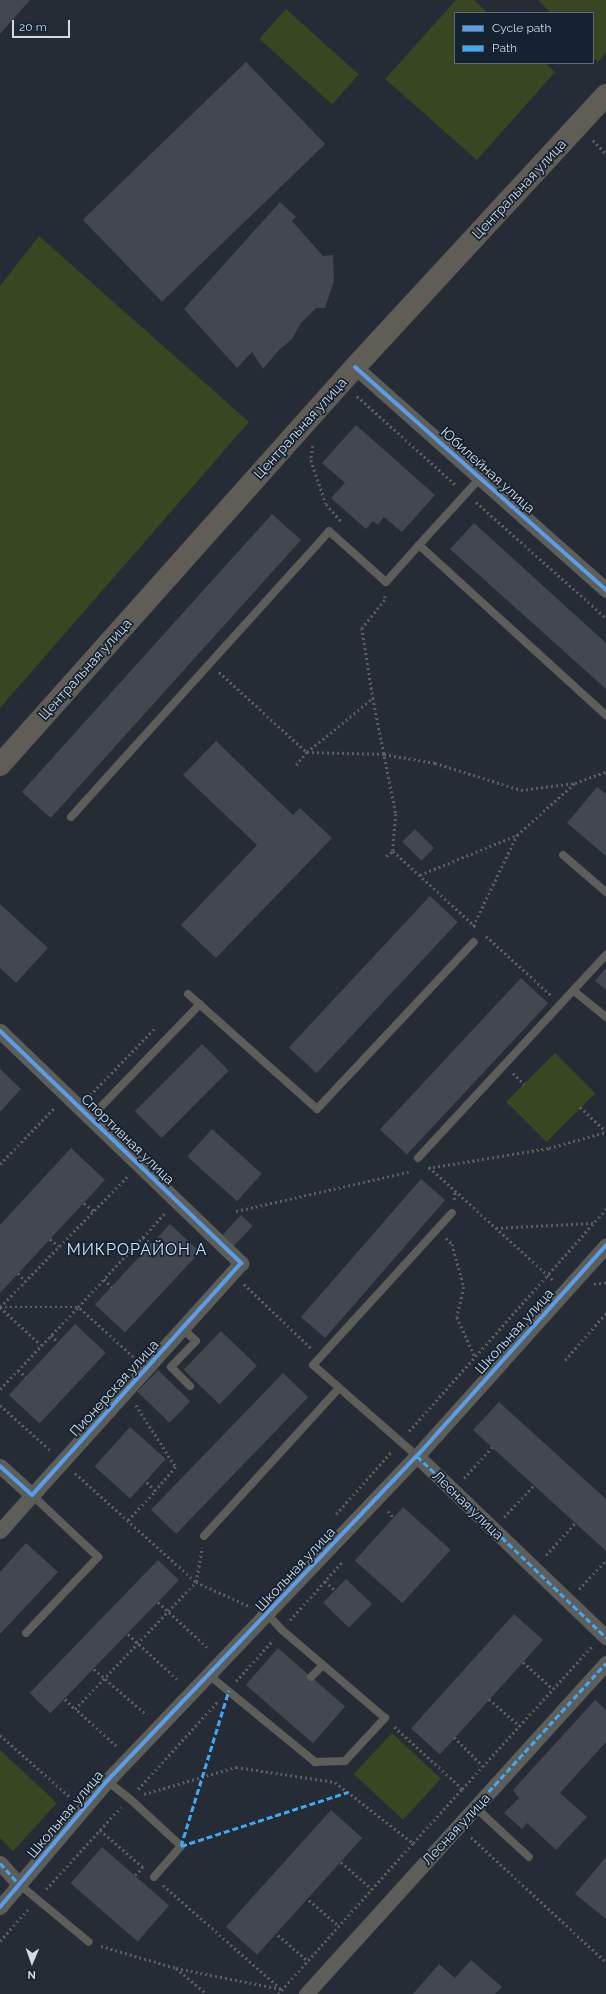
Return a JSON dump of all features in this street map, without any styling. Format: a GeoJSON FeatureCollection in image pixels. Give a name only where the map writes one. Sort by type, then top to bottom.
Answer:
{"type":"FeatureCollection","features":[{"type":"Feature","properties":{"kind":"main road","name":"Центральная улица"},"geometry":{"type":"LineString","coordinates":[[0,765],[354,367],[606,95]]}},
{"type":"Feature","properties":{"kind":"street","name":"Юбилейная улица"},"geometry":{"type":"LineString","coordinates":[[354,367],[606,590]]}},
{"type":"Feature","properties":{"kind":"street","name":"Спортивная улица"},"geometry":{"type":"LineString","coordinates":[[0,1031],[241,1263]]}},
{"type":"Feature","properties":{"kind":"street","name":"Школьная улица"},"geometry":{"type":"LineString","coordinates":[[0,1907],[107,1781],[210,1676],[417,1456],[606,1245]]}},
{"type":"Feature","properties":{"kind":"street","name":"Пионерская улица"},"geometry":{"type":"LineString","coordinates":[[0,1531],[241,1263]]}},
{"type":"Feature","properties":{"kind":"street","name":"Лесная улица"},"geometry":{"type":"LineString","coordinates":[[417,1456],[604,1631]]}},
{"type":"Feature","properties":{"kind":"street"},"geometry":{"type":"LineString","coordinates":[[0,1466],[32,1495]]}},
{"type":"Feature","properties":{"kind":"street","name":"Лесная улица"},"geometry":{"type":"LineString","coordinates":[[306,1994],[606,1663]]}},
{"type":"Feature","properties":{"kind":"street"},"geometry":{"type":"LineString","coordinates":[[0,1863],[20,1885]]}},
{"type":"Feature","properties":{"kind":"lane"},"geometry":{"type":"LineString","coordinates":[[71,817],[329,531],[386,582],[480,478]]}},
{"type":"Feature","properties":{"kind":"lane"},"geometry":{"type":"LineString","coordinates":[[419,545],[606,715]]}},
{"type":"Feature","properties":{"kind":"lane"},"geometry":{"type":"LineString","coordinates":[[563,855],[606,892]]}},
{"type":"Feature","properties":{"kind":"lane"},"geometry":{"type":"LineString","coordinates":[[188,994],[317,1110],[474,942]]}},
{"type":"Feature","properties":{"kind":"lane"},"geometry":{"type":"LineString","coordinates":[[418,1158],[606,955]]}},
{"type":"Feature","properties":{"kind":"lane"},"geometry":{"type":"LineString","coordinates":[[574,990],[606,1017]]}},
{"type":"Feature","properties":{"kind":"lane"},"geometry":{"type":"LineString","coordinates":[[91,1117],[200,1004]]}},
{"type":"Feature","properties":{"kind":"lane"},"geometry":{"type":"LineString","coordinates":[[417,1456],[313,1366],[452,1212]]}},
{"type":"Feature","properties":{"kind":"lane"},"geometry":{"type":"LineString","coordinates":[[182,1328],[196,1340],[171,1367],[190,1386]]}},
{"type":"Feature","properties":{"kind":"lane"},"geometry":{"type":"LineString","coordinates":[[204,1536],[339,1388]]}},
{"type":"Feature","properties":{"kind":"lane"},"geometry":{"type":"LineString","coordinates":[[26,1634],[98,1557],[32,1495]]}},
{"type":"Feature","properties":{"kind":"lane"},"geometry":{"type":"LineString","coordinates":[[210,1676],[315,1762],[345,1761],[385,1718],[268,1615]]}},
{"type":"Feature","properties":{"kind":"lane"},"geometry":{"type":"LineString","coordinates":[[311,1677],[323,1665]]}},
{"type":"Feature","properties":{"kind":"lane"},"geometry":{"type":"LineString","coordinates":[[107,1781],[129,1798],[181,1846],[154,1877]]}},
{"type":"Feature","properties":{"kind":"lane"},"geometry":{"type":"LineString","coordinates":[[476,1808],[529,1857]]}},
{"type":"Feature","properties":{"kind":"lane"},"geometry":{"type":"LineString","coordinates":[[20,1885],[38,1898],[89,1942]]}},
{"type":"Feature","properties":{"kind":"path"},"geometry":{"type":"LineString","coordinates":[[591,138],[606,154]]}},
{"type":"Feature","properties":{"kind":"path"},"geometry":{"type":"LineString","coordinates":[[313,443],[312,460],[326,504],[346,527]]}},
{"type":"Feature","properties":{"kind":"path"},"geometry":{"type":"LineString","coordinates":[[386,582],[385,600],[362,628],[373,698],[396,814],[393,851],[386,856]]}},
{"type":"Feature","properties":{"kind":"path"},"geometry":{"type":"LineString","coordinates":[[209,663],[307,752],[384,754],[436,763],[521,790],[575,783],[606,772]]}},
{"type":"Feature","properties":{"kind":"path"},"geometry":{"type":"LineString","coordinates":[[296,765],[307,752],[373,698]]}},
{"type":"Feature","properties":{"kind":"path"},"geometry":{"type":"LineString","coordinates":[[420,875],[517,835],[575,783]]}},
{"type":"Feature","properties":{"kind":"path"},"geometry":{"type":"LineString","coordinates":[[473,924],[517,835]]}},
{"type":"Feature","properties":{"kind":"path"},"geometry":{"type":"LineString","coordinates":[[393,851],[479,930]]}},
{"type":"Feature","properties":{"kind":"path"},"geometry":{"type":"LineString","coordinates":[[485,935],[562,1004]]}},
{"type":"Feature","properties":{"kind":"path"},"geometry":{"type":"LineString","coordinates":[[0,1164],[56,1106],[90,1094],[156,1028]]}},
{"type":"Feature","properties":{"kind":"path"},"geometry":{"type":"LineString","coordinates":[[580,1107],[606,1131]]}},
{"type":"Feature","properties":{"kind":"path"},"geometry":{"type":"LineString","coordinates":[[418,1158],[565,1291]]}},
{"type":"Feature","properties":{"kind":"path"},"geometry":{"type":"LineString","coordinates":[[0,1307],[129,1174]]}},
{"type":"Feature","properties":{"kind":"path"},"geometry":{"type":"LineString","coordinates":[[0,1388],[78,1307],[176,1201]]}},
{"type":"Feature","properties":{"kind":"path"},"geometry":{"type":"LineString","coordinates":[[84,1203],[94,1211]]}},
{"type":"Feature","properties":{"kind":"path"},"geometry":{"type":"LineString","coordinates":[[332,1518],[606,1209]]}},
{"type":"Feature","properties":{"kind":"path"},"geometry":{"type":"LineString","coordinates":[[496,1228],[593,1223]]}},
{"type":"Feature","properties":{"kind":"path"},"geometry":{"type":"LineString","coordinates":[[437,1229],[452,1244],[464,1287],[457,1317],[475,1357]]}},
{"type":"Feature","properties":{"kind":"path"},"geometry":{"type":"LineString","coordinates":[[143,1237],[151,1244]]}},
{"type":"Feature","properties":{"kind":"path"},"geometry":{"type":"LineString","coordinates":[[50,1239],[59,1246]]}},
{"type":"Feature","properties":{"kind":"path"},"geometry":{"type":"LineString","coordinates":[[18,1273],[25,1281]]}},
{"type":"Feature","properties":{"kind":"path"},"geometry":{"type":"LineString","coordinates":[[104,1279],[112,1287]]}},
{"type":"Feature","properties":{"kind":"path"},"geometry":{"type":"LineString","coordinates":[[590,1285],[606,1282]]}},
{"type":"Feature","properties":{"kind":"path"},"geometry":{"type":"LineString","coordinates":[[0,1307],[78,1307],[146,1368]]}},
{"type":"Feature","properties":{"kind":"path"},"geometry":{"type":"LineString","coordinates":[[0,1307],[41,1345]]}},
{"type":"Feature","properties":{"kind":"path"},"geometry":{"type":"LineString","coordinates":[[565,1360],[606,1313]]}},
{"type":"Feature","properties":{"kind":"path"},"geometry":{"type":"LineString","coordinates":[[51,1335],[58,1342]]}},
{"type":"Feature","properties":{"kind":"path"},"geometry":{"type":"LineString","coordinates":[[18,1370],[26,1377]]}},
{"type":"Feature","properties":{"kind":"path"},"geometry":{"type":"LineString","coordinates":[[127,1390],[176,1467],[128,1520]]}},
{"type":"Feature","properties":{"kind":"path"},"geometry":{"type":"LineString","coordinates":[[0,1405],[196,1582],[253,1608],[248,1613]]}},
{"type":"Feature","properties":{"kind":"path"},"geometry":{"type":"LineString","coordinates":[[461,1481],[492,1447]]}},
{"type":"Feature","properties":{"kind":"path"},"geometry":{"type":"LineString","coordinates":[[146,1481],[155,1491]]}},
{"type":"Feature","properties":{"kind":"path"},"geometry":{"type":"LineString","coordinates":[[502,1519],[534,1485]]}},
{"type":"Feature","properties":{"kind":"path"},"geometry":{"type":"LineString","coordinates":[[388,1511],[393,1517]]}},
{"type":"Feature","properties":{"kind":"path"},"geometry":{"type":"LineString","coordinates":[[543,1558],[575,1523]]}},
{"type":"Feature","properties":{"kind":"path"},"geometry":{"type":"LineString","coordinates":[[75,1709],[196,1582],[204,1536]]}},
{"type":"Feature","properties":{"kind":"path"},"geometry":{"type":"LineString","coordinates":[[578,1590],[606,1560]]}},
{"type":"Feature","properties":{"kind":"path"},"geometry":{"type":"LineString","coordinates":[[325,1581],[335,1590]]}},
{"type":"Feature","properties":{"kind":"path"},"geometry":{"type":"LineString","coordinates":[[158,1602],[213,1652]]}},
{"type":"Feature","properties":{"kind":"path"},"geometry":{"type":"LineString","coordinates":[[278,1994],[604,1631]]}},
{"type":"Feature","properties":{"kind":"path"},"geometry":{"type":"LineString","coordinates":[[128,1634],[184,1685]]}},
{"type":"Feature","properties":{"kind":"path"},"geometry":{"type":"LineString","coordinates":[[524,1662],[553,1689]]}},
{"type":"Feature","properties":{"kind":"path"},"geometry":{"type":"LineString","coordinates":[[94,1669],[152,1720]]}},
{"type":"Feature","properties":{"kind":"path"},"geometry":{"type":"LineString","coordinates":[[489,1699],[520,1726]]}},
{"type":"Feature","properties":{"kind":"path"},"geometry":{"type":"LineString","coordinates":[[65,1700],[116,1746]]}},
{"type":"Feature","properties":{"kind":"path"},"geometry":{"type":"LineString","coordinates":[[385,1718],[462,1789]]}},
{"type":"Feature","properties":{"kind":"path"},"geometry":{"type":"LineString","coordinates":[[0,1736],[71,1798]]}},
{"type":"Feature","properties":{"kind":"path"},"geometry":{"type":"LineString","coordinates":[[454,1738],[484,1766]]}},
{"type":"Feature","properties":{"kind":"path"},"geometry":{"type":"LineString","coordinates":[[0,1941],[129,1798],[236,1767],[334,1782],[413,1843]]}},
{"type":"Feature","properties":{"kind":"path"},"geometry":{"type":"LineString","coordinates":[[458,1825],[606,1962]]}},
{"type":"Feature","properties":{"kind":"path"},"geometry":{"type":"LineString","coordinates":[[100,1830],[282,1990]]}},
{"type":"Feature","properties":{"kind":"path"},"geometry":{"type":"LineString","coordinates":[[341,1862],[372,1889]]}},
{"type":"Feature","properties":{"kind":"path"},"geometry":{"type":"LineString","coordinates":[[135,1876],[143,1867]]}},
{"type":"Feature","properties":{"kind":"path"},"geometry":{"type":"LineString","coordinates":[[309,1900],[339,1926]]}},
{"type":"Feature","properties":{"kind":"path"},"geometry":{"type":"LineString","coordinates":[[278,1935],[308,1961]]}},
{"type":"Feature","properties":{"kind":"path"},"geometry":{"type":"LineString","coordinates":[[89,1942],[176,1968],[282,1990]]}},
{"type":"Feature","properties":{"kind":"path"},"geometry":{"type":"LineString","coordinates":[[176,1968],[207,1994]]}},
{"type":"Feature","properties":{"kind":"green space"},"geometry":{"type":"Polygon","coordinates":[[[456,0],[474,0],[487,12],[454,12],[454,64],[546,64],[555,72],[477,160],[385,79],[456,0]]]}},
{"type":"Feature","properties":{"kind":"green space"},"geometry":{"type":"Polygon","coordinates":[[[538,0],[606,0],[606,53],[598,62],[594,58],[594,12],[550,12],[538,0]]]}},
{"type":"Feature","properties":{"kind":"green space"},"geometry":{"type":"Polygon","coordinates":[[[286,9],[359,75],[332,104],[259,39],[286,9]]]}},
{"type":"Feature","properties":{"kind":"green space"},"geometry":{"type":"Polygon","coordinates":[[[39,236],[249,422],[0,708],[0,286],[39,236]]]}},
{"type":"Feature","properties":{"kind":"green space"},"geometry":{"type":"Polygon","coordinates":[[[555,1053],[595,1093],[547,1142],[506,1102],[555,1053]]]}},
{"type":"Feature","properties":{"kind":"green space"},"geometry":{"type":"Polygon","coordinates":[[[392,1733],[441,1779],[403,1820],[354,1774],[392,1733]]]}},
{"type":"Feature","properties":{"kind":"green space"},"geometry":{"type":"Polygon","coordinates":[[[0,1750],[57,1803],[13,1851],[0,1838],[0,1750]]]}},
{"type":"Feature","properties":{"kind":"building"},"geometry":{"type":"Polygon","coordinates":[[[0,0],[30,0],[0,34],[0,0]]]}},
{"type":"Feature","properties":{"kind":"building"},"geometry":{"type":"Polygon","coordinates":[[[246,62],[325,144],[162,302],[83,220],[246,62]]]}},
{"type":"Feature","properties":{"kind":"building"},"geometry":{"type":"Polygon","coordinates":[[[280,202],[296,217],[292,221],[323,256],[333,255],[334,281],[325,308],[316,308],[301,323],[292,339],[279,350],[263,369],[252,352],[237,368],[184,309],[280,202]]]}},
{"type":"Feature","properties":{"kind":"building"},"geometry":{"type":"Polygon","coordinates":[[[356,425],[435,495],[402,532],[384,517],[378,525],[373,521],[366,529],[331,498],[345,483],[322,463],[356,425]]]}},
{"type":"Feature","properties":{"kind":"building"},"geometry":{"type":"Polygon","coordinates":[[[272,514],[301,540],[51,818],[22,792],[272,514]]]}},
{"type":"Feature","properties":{"kind":"building"},"geometry":{"type":"Polygon","coordinates":[[[474,523],[606,643],[606,689],[450,549],[474,523]]]}},
{"type":"Feature","properties":{"kind":"building"},"geometry":{"type":"Polygon","coordinates":[[[216,741],[293,815],[300,808],[332,838],[216,958],[181,925],[257,845],[183,775],[216,741]]]}},
{"type":"Feature","properties":{"kind":"building"},"geometry":{"type":"Polygon","coordinates":[[[597,787],[606,794],[606,856],[567,823],[597,787]]]}},
{"type":"Feature","properties":{"kind":"building"},"geometry":{"type":"Polygon","coordinates":[[[415,829],[434,848],[421,861],[402,842],[415,829]]]}},
{"type":"Feature","properties":{"kind":"building"},"geometry":{"type":"Polygon","coordinates":[[[430,896],[458,922],[317,1073],[289,1047],[430,896]]]}},
{"type":"Feature","properties":{"kind":"building"},"geometry":{"type":"Polygon","coordinates":[[[0,904],[48,948],[16,983],[0,968],[0,904]]]}},
{"type":"Feature","properties":{"kind":"building"},"geometry":{"type":"Polygon","coordinates":[[[606,968],[606,990],[595,981],[606,968]]]}},
{"type":"Feature","properties":{"kind":"building"},"geometry":{"type":"Polygon","coordinates":[[[521,978],[548,1003],[407,1155],[380,1129],[521,978]]]}},
{"type":"Feature","properties":{"kind":"building"},"geometry":{"type":"Polygon","coordinates":[[[202,1044],[229,1071],[162,1138],[135,1111],[202,1044]]]}},
{"type":"Feature","properties":{"kind":"building"},"geometry":{"type":"Polygon","coordinates":[[[0,1069],[21,1089],[0,1112],[0,1069]]]}},
{"type":"Feature","properties":{"kind":"building"},"geometry":{"type":"Polygon","coordinates":[[[212,1129],[262,1174],[237,1201],[187,1156],[212,1129]]]}},
{"type":"Feature","properties":{"kind":"building"},"geometry":{"type":"Polygon","coordinates":[[[71,1148],[105,1180],[0,1293],[0,1225],[71,1148]]]}},
{"type":"Feature","properties":{"kind":"building"},"geometry":{"type":"Polygon","coordinates":[[[421,1179],[445,1200],[325,1338],[301,1317],[421,1179]]]}},
{"type":"Feature","properties":{"kind":"building"},"geometry":{"type":"Polygon","coordinates":[[[241,1215],[253,1226],[233,1247],[221,1236],[241,1215]]]}},
{"type":"Feature","properties":{"kind":"building"},"geometry":{"type":"Polygon","coordinates":[[[170,1224],[200,1252],[125,1332],[95,1304],[170,1224]]]}},
{"type":"Feature","properties":{"kind":"building"},"geometry":{"type":"Polygon","coordinates":[[[75,1324],[106,1353],[40,1424],[9,1395],[75,1324]]]}},
{"type":"Feature","properties":{"kind":"building"},"geometry":{"type":"Polygon","coordinates":[[[221,1331],[257,1366],[219,1405],[183,1370],[221,1331]]]}},
{"type":"Feature","properties":{"kind":"building"},"geometry":{"type":"Polygon","coordinates":[[[158,1370],[190,1401],[170,1423],[137,1392],[158,1370]]]}},
{"type":"Feature","properties":{"kind":"building"},"geometry":{"type":"Polygon","coordinates":[[[283,1373],[308,1397],[176,1534],[151,1510],[283,1373]]]}},
{"type":"Feature","properties":{"kind":"building"},"geometry":{"type":"Polygon","coordinates":[[[499,1402],[606,1499],[606,1551],[473,1430],[499,1402]]]}},
{"type":"Feature","properties":{"kind":"building"},"geometry":{"type":"Polygon","coordinates":[[[130,1427],[166,1459],[130,1499],[95,1466],[130,1427]]]}},
{"type":"Feature","properties":{"kind":"building"},"geometry":{"type":"Polygon","coordinates":[[[403,1507],[451,1550],[402,1603],[355,1561],[403,1507]]]}},
{"type":"Feature","properties":{"kind":"building"},"geometry":{"type":"Polygon","coordinates":[[[26,1543],[58,1572],[0,1634],[0,1572],[26,1543]]]}},
{"type":"Feature","properties":{"kind":"building"},"geometry":{"type":"Polygon","coordinates":[[[158,1560],[179,1580],[50,1713],[29,1693],[158,1560]]]}},
{"type":"Feature","properties":{"kind":"building"},"geometry":{"type":"Polygon","coordinates":[[[346,1579],[372,1604],[349,1628],[323,1603],[346,1579]]]}},
{"type":"Feature","properties":{"kind":"building"},"geometry":{"type":"Polygon","coordinates":[[[514,1614],[543,1640],[440,1755],[411,1728],[514,1614]]]}},
{"type":"Feature","properties":{"kind":"building"},"geometry":{"type":"Polygon","coordinates":[[[278,1648],[345,1706],[313,1743],[246,1685],[278,1648]]]}},
{"type":"Feature","properties":{"kind":"building"},"geometry":{"type":"Polygon","coordinates":[[[595,1700],[606,1710],[606,1742],[560,1793],[587,1817],[556,1850],[527,1823],[522,1829],[504,1813],[519,1798],[513,1790],[595,1700]]]}},
{"type":"Feature","properties":{"kind":"building"},"geometry":{"type":"Polygon","coordinates":[[[331,1810],[362,1838],[257,1955],[226,1927],[331,1810]]]}},
{"type":"Feature","properties":{"kind":"building"},"geometry":{"type":"Polygon","coordinates":[[[102,1847],[169,1905],[138,1942],[71,1883],[102,1847]]]}},
{"type":"Feature","properties":{"kind":"building"},"geometry":{"type":"Polygon","coordinates":[[[606,1857],[606,1919],[575,1894],[606,1857]]]}},
{"type":"Feature","properties":{"kind":"building"},"geometry":{"type":"Polygon","coordinates":[[[471,1960],[502,1987],[495,1994],[413,1994],[439,1964],[455,1978],[471,1960]]]}},
{"type":"Feature","properties":{"kind":"marked path"},"geometry":{"type":"LineString","coordinates":[[417,1456],[606,1637]]}},
{"type":"Feature","properties":{"kind":"marked path"},"geometry":{"type":"LineString","coordinates":[[458,1825],[606,1663]]}},
{"type":"Feature","properties":{"kind":"marked path"},"geometry":{"type":"LineString","coordinates":[[181,1846],[229,1690]]}},
{"type":"Feature","properties":{"kind":"marked path"},"geometry":{"type":"LineString","coordinates":[[181,1846],[348,1792]]}},
{"type":"Feature","properties":{"kind":"marked path"},"geometry":{"type":"LineString","coordinates":[[0,1863],[20,1885]]}},
{"type":"Feature","properties":{"kind":"cycle path"},"geometry":{"type":"LineString","coordinates":[[355,367],[606,590]]}},
{"type":"Feature","properties":{"kind":"cycle path"},"geometry":{"type":"LineString","coordinates":[[0,1031],[241,1263],[32,1495],[0,1466]]}},
{"type":"Feature","properties":{"kind":"cycle path"},"geometry":{"type":"LineString","coordinates":[[0,1907],[107,1781],[417,1456],[606,1245]]}},
{"type":"Feature","properties":{"kind":"district","name":"МИКРОРАЙОН А"},"geometry":{"type":"Point","coordinates":[137,1250]}}]}
